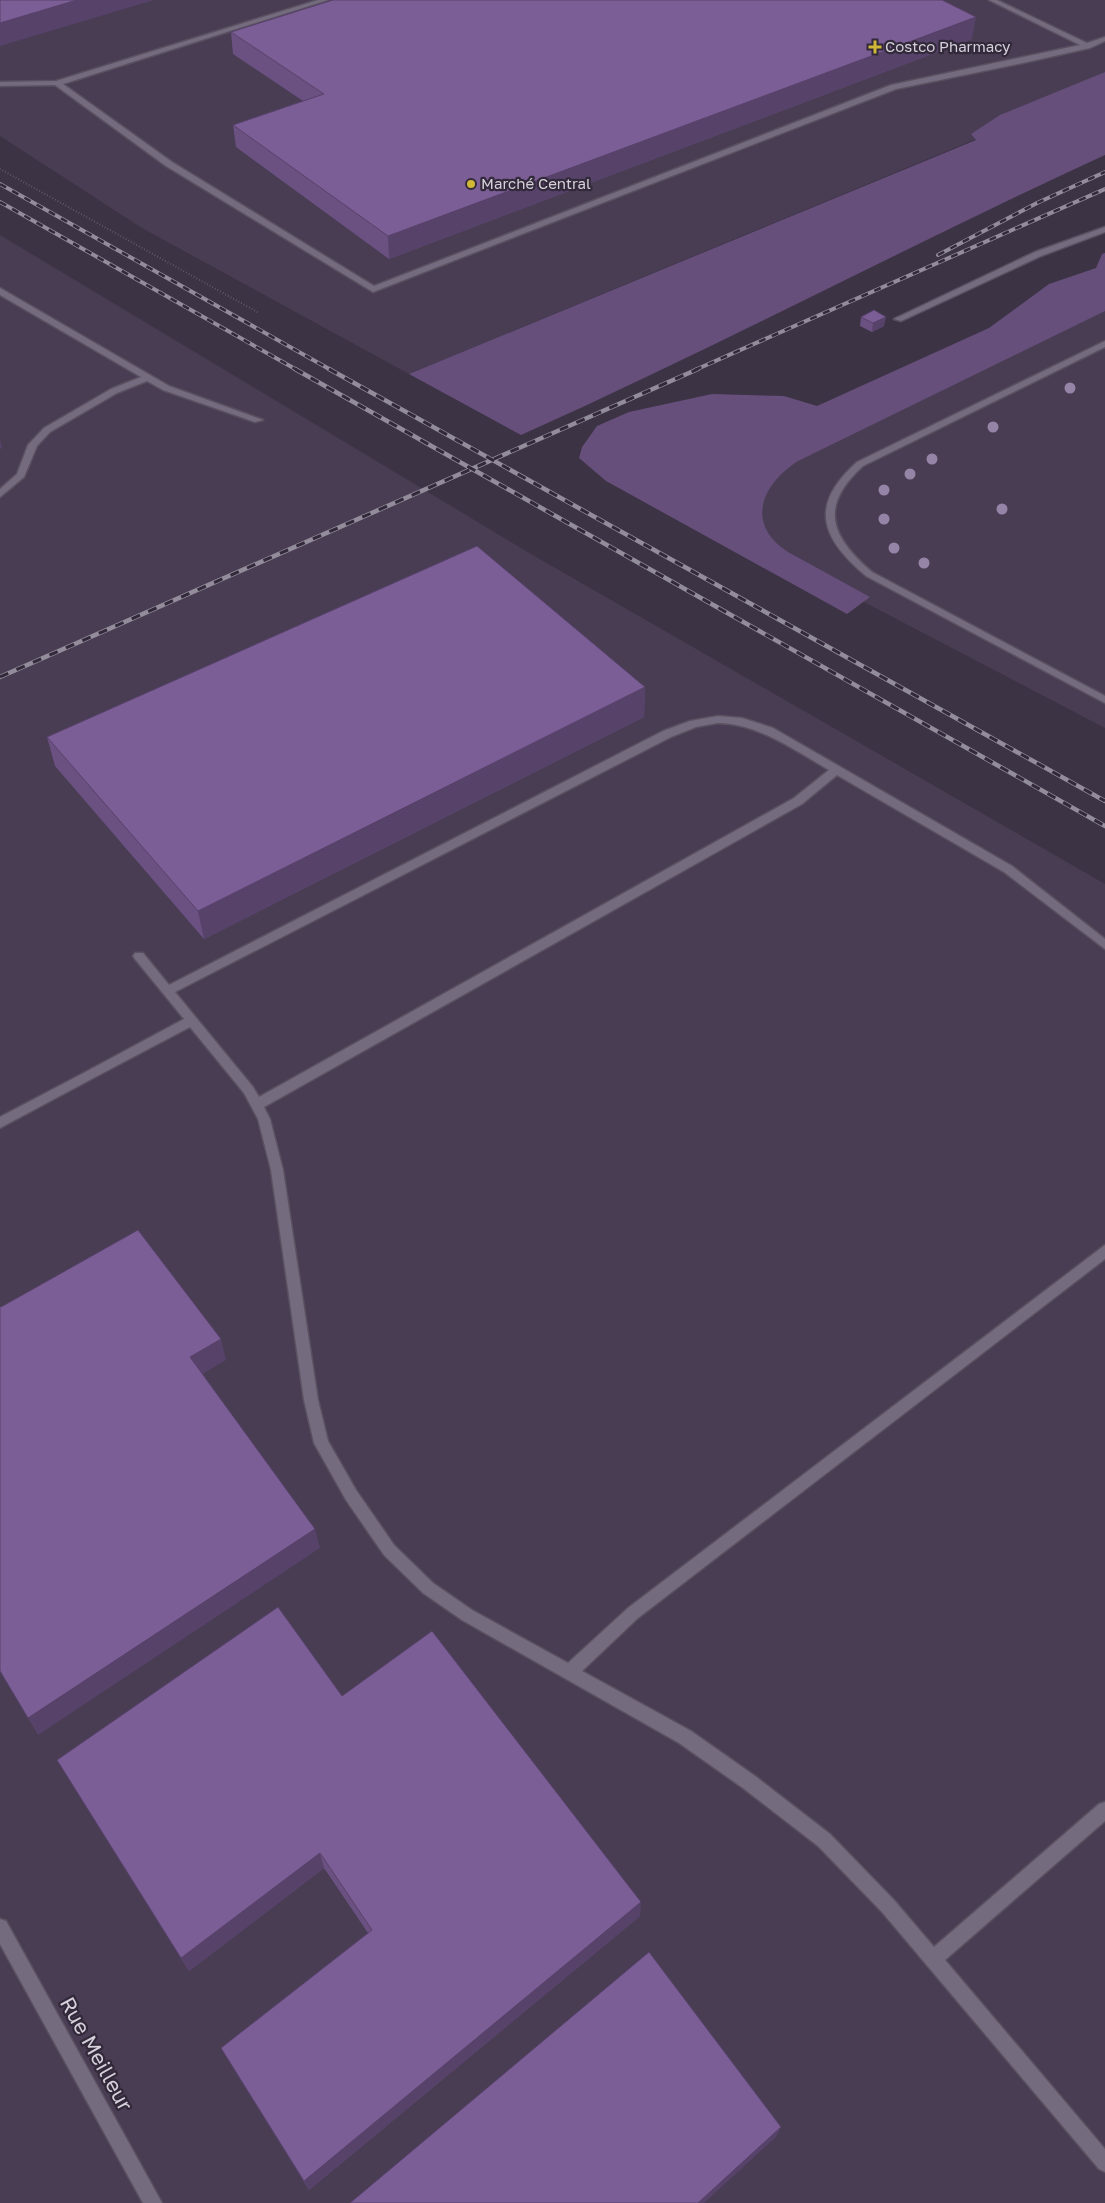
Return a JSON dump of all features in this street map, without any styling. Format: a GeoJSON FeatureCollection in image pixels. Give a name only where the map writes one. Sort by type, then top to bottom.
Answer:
{"type":"FeatureCollection","features":[{"type":"Feature","properties":{"kind":"street"},"geometry":{"type":"LineString","coordinates":[[0,84],[57,83],[325,0]]}},
{"type":"Feature","properties":{"kind":"street"},"geometry":{"type":"LineString","coordinates":[[992,0],[1087,46]]}},
{"type":"Feature","properties":{"kind":"street"},"geometry":{"type":"LineString","coordinates":[[57,83],[169,164],[373,289],[894,87],[1087,46],[1105,39]]}},
{"type":"Feature","properties":{"kind":"street"},"geometry":{"type":"LineString","coordinates":[[898,319],[1038,254],[1105,229]]}},
{"type":"Feature","properties":{"kind":"street"},"geometry":{"type":"LineString","coordinates":[[0,290],[166,388],[258,420]]}},
{"type":"Feature","properties":{"kind":"street"},"geometry":{"type":"LineString","coordinates":[[1105,344],[860,464],[841,481],[831,500],[829,511],[830,522],[838,544],[869,574],[1105,700]]}},
{"type":"Feature","properties":{"kind":"street"},"geometry":{"type":"LineString","coordinates":[[0,494],[21,476],[33,445],[47,430],[114,391],[148,377]]}},
{"type":"Feature","properties":{"kind":"street"},"geometry":{"type":"LineString","coordinates":[[167,991],[666,734],[694,722],[717,718],[752,724],[1008,868],[1105,945]]}},
{"type":"Feature","properties":{"kind":"street"},"geometry":{"type":"LineString","coordinates":[[256,1105],[798,801],[836,770]]}},
{"type":"Feature","properties":{"kind":"street"},"geometry":{"type":"LineString","coordinates":[[139,956],[249,1090],[264,1119],[277,1170],[311,1400],[321,1443],[351,1495],[389,1550],[428,1588],[467,1615],[686,1737],[749,1782],[824,1840],[888,1906],[1105,2163]]}},
{"type":"Feature","properties":{"kind":"street"},"geometry":{"type":"LineString","coordinates":[[0,1123],[193,1020]]}},
{"type":"Feature","properties":{"kind":"street"},"geometry":{"type":"LineString","coordinates":[[569,1672],[633,1613],[1105,1251]]}},
{"type":"Feature","properties":{"kind":"street"},"geometry":{"type":"LineString","coordinates":[[933,1959],[1105,1810]]}},
{"type":"Feature","properties":{"kind":"street","name":"Rue Meilleur"},"geometry":{"type":"LineString","coordinates":[[0,1927],[154,2203]]}},
{"type":"Feature","properties":{"kind":"path"},"geometry":{"type":"LineString","coordinates":[[0,169],[258,314]]}},
{"type":"Feature","properties":{"kind":"shaded area","name":"Marché Central"},"geometry":{"type":"Polygon","coordinates":[[[0,0],[1105,0],[1105,72],[971,134],[976,139],[409,374],[142,228],[0,136],[0,0]]]}},
{"type":"Feature","properties":{"kind":"shaded area"},"geometry":{"type":"Polygon","coordinates":[[[1105,72],[1105,155],[959,224],[668,367],[521,435],[409,374],[976,140],[971,134],[1000,115],[1105,72]]]}},
{"type":"Feature","properties":{"kind":"shaded area"},"geometry":{"type":"Polygon","coordinates":[[[0,235],[531,554],[1105,884],[1105,2203],[0,2203],[0,235]]]}},
{"type":"Feature","properties":{"kind":"shaded area"},"geometry":{"type":"Polygon","coordinates":[[[1105,253],[1105,311],[798,461],[775,481],[767,493],[763,505],[766,529],[775,541],[788,552],[870,597],[847,614],[606,481],[579,458],[582,447],[597,426],[629,412],[712,394],[784,396],[817,406],[989,328],[1049,284],[1096,268],[1102,254],[1105,253]]]}},
{"type":"Feature","properties":{"kind":"shaded area"},"geometry":{"type":"Polygon","coordinates":[[[1105,308],[1105,728],[684,508],[1105,308]]]}},
{"type":"Feature","properties":{"kind":"building"},"geometry":{"type":"Polygon","coordinates":[[[0,0],[77,0],[0,23],[0,0]]]}},
{"type":"Feature","properties":{"kind":"building"},"geometry":{"type":"Polygon","coordinates":[[[333,0],[942,0],[976,17],[388,236],[233,125],[324,94],[231,32],[333,0]]]}},
{"type":"Feature","properties":{"kind":"building"},"geometry":{"type":"Polygon","coordinates":[[[874,310],[886,317],[873,323],[861,317],[874,310]]]}},
{"type":"Feature","properties":{"kind":"building"},"geometry":{"type":"Polygon","coordinates":[[[477,546],[645,687],[198,911],[47,737],[477,546]]]}},
{"type":"Feature","properties":{"kind":"building"},"geometry":{"type":"Polygon","coordinates":[[[138,1230],[221,1339],[190,1357],[315,1529],[28,1718],[0,1671],[0,1306],[138,1230]]]}},
{"type":"Feature","properties":{"kind":"building"},"geometry":{"type":"Polygon","coordinates":[[[278,1607],[342,1696],[432,1631],[641,1902],[304,2181],[221,2048],[372,1930],[320,1853],[181,1958],[57,1760],[278,1607]]]}},
{"type":"Feature","properties":{"kind":"building"},"geometry":{"type":"Polygon","coordinates":[[[649,1952],[781,2127],[698,2203],[350,2203],[649,1952]]]}},
{"type":"Feature","properties":{"kind":"railway"},"geometry":{"type":"LineString","coordinates":[[938,255],[1037,203],[1105,172]]}},
{"type":"Feature","properties":{"kind":"railway"},"geometry":{"type":"LineString","coordinates":[[0,184],[331,370]]}},
{"type":"Feature","properties":{"kind":"railway"},"geometry":{"type":"LineString","coordinates":[[695,370],[1105,189]]}},
{"type":"Feature","properties":{"kind":"railway"},"geometry":{"type":"LineString","coordinates":[[0,202],[297,370]]}},
{"type":"Feature","properties":{"kind":"railway"},"geometry":{"type":"LineString","coordinates":[[295,369],[472,469]]}},
{"type":"Feature","properties":{"kind":"railway"},"geometry":{"type":"LineString","coordinates":[[329,369],[492,460]]}},
{"type":"Feature","properties":{"kind":"railway"},"geometry":{"type":"LineString","coordinates":[[492,460],[698,369]]}},
{"type":"Feature","properties":{"kind":"railway"},"geometry":{"type":"LineString","coordinates":[[472,469],[492,460]]}},
{"type":"Feature","properties":{"kind":"railway"},"geometry":{"type":"LineString","coordinates":[[492,460],[1105,801]]}},
{"type":"Feature","properties":{"kind":"railway"},"geometry":{"type":"LineString","coordinates":[[0,677],[472,469]]}},
{"type":"Feature","properties":{"kind":"railway"},"geometry":{"type":"LineString","coordinates":[[472,469],[1105,826]]}},
{"type":"Feature","properties":{"kind":"place","name":"Costco Pharmacy"},"geometry":{"type":"Point","coordinates":[875,47]}},
{"type":"Feature","properties":{"kind":"place","name":"Marché Central"},"geometry":{"type":"Point","coordinates":[471,184]}}]}
